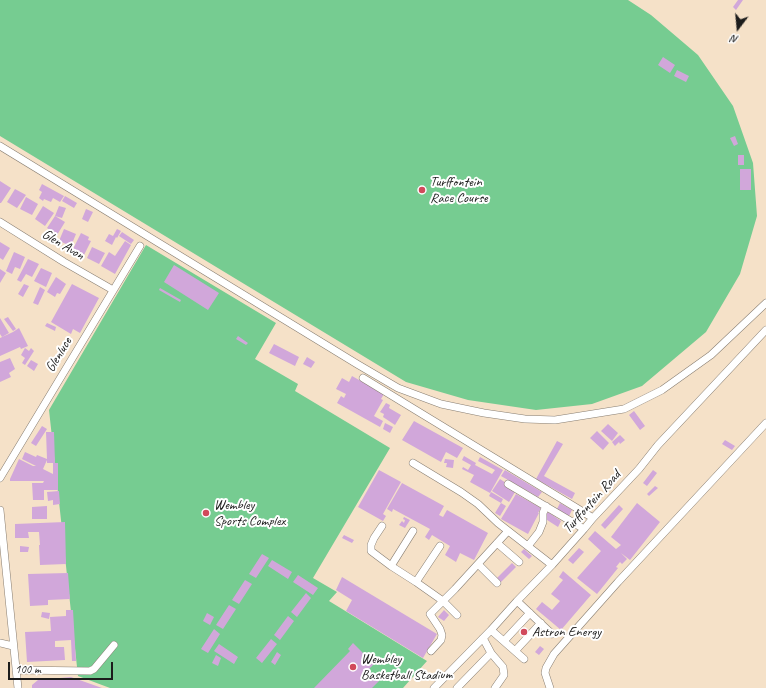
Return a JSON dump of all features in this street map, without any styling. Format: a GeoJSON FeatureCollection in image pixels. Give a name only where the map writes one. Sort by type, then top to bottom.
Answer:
{"type":"FeatureCollection","features":[{"type":"Feature","properties":{"kind":"street"},"geometry":{"type":"LineString","coordinates":[[0,146],[398,388],[441,404],[484,414],[525,419],[555,420],[624,409],[662,390],[711,356],[766,303]]}},
{"type":"Feature","properties":{"kind":"street","name":"Glen Avon"},"geometry":{"type":"LineString","coordinates":[[0,222],[64,262],[113,290]]}},
{"type":"Feature","properties":{"kind":"street","name":"Glenluce"},"geometry":{"type":"LineString","coordinates":[[0,478],[140,246]]}},
{"type":"Feature","properties":{"kind":"street","name":"Turffontein Road"},"geometry":{"type":"LineString","coordinates":[[434,688],[552,565],[658,446],[766,330]]}},
{"type":"Feature","properties":{"kind":"street"},"geometry":{"type":"LineString","coordinates":[[363,378],[593,518]]}},
{"type":"Feature","properties":{"kind":"street"},"geometry":{"type":"LineString","coordinates":[[550,688],[545,673],[546,668],[554,654],[618,582],[766,423]]}},
{"type":"Feature","properties":{"kind":"street"},"geometry":{"type":"LineString","coordinates":[[413,463],[478,504],[498,523],[552,565]]}},
{"type":"Feature","properties":{"kind":"street"},"geometry":{"type":"LineString","coordinates":[[508,484],[584,529]]}},
{"type":"Feature","properties":{"kind":"street"},"geometry":{"type":"LineString","coordinates":[[528,546],[539,532],[543,522],[542,513],[546,506]]}},
{"type":"Feature","properties":{"kind":"street"},"geometry":{"type":"LineString","coordinates":[[0,510],[18,688]]}},
{"type":"Feature","properties":{"kind":"street"},"geometry":{"type":"LineString","coordinates":[[382,526],[371,545],[372,551],[391,566],[443,601],[457,615]]}},
{"type":"Feature","properties":{"kind":"street"},"geometry":{"type":"LineString","coordinates":[[391,566],[413,531]]}},
{"type":"Feature","properties":{"kind":"street"},"geometry":{"type":"LineString","coordinates":[[431,652],[441,640],[442,635],[440,629],[430,614],[508,531]]}},
{"type":"Feature","properties":{"kind":"street"},"geometry":{"type":"LineString","coordinates":[[497,543],[519,562]]}},
{"type":"Feature","properties":{"kind":"street"},"geometry":{"type":"LineString","coordinates":[[416,582],[440,546]]}},
{"type":"Feature","properties":{"kind":"street"},"geometry":{"type":"LineString","coordinates":[[478,564],[497,582]]}},
{"type":"Feature","properties":{"kind":"street"},"geometry":{"type":"LineString","coordinates":[[517,601],[552,634]]}},
{"type":"Feature","properties":{"kind":"street"},"geometry":{"type":"LineString","coordinates":[[504,641],[530,613]]}},
{"type":"Feature","properties":{"kind":"street"},"geometry":{"type":"LineString","coordinates":[[515,652],[541,623]]}},
{"type":"Feature","properties":{"kind":"street"},"geometry":{"type":"LineString","coordinates":[[491,630],[524,660]]}},
{"type":"Feature","properties":{"kind":"street"},"geometry":{"type":"LineString","coordinates":[[483,638],[503,668],[504,675],[495,688]]}},
{"type":"Feature","properties":{"kind":"street"},"geometry":{"type":"LineString","coordinates":[[0,643],[13,646]]}},
{"type":"Feature","properties":{"kind":"street"},"geometry":{"type":"LineString","coordinates":[[16,670],[92,670],[114,645]]}},
{"type":"Feature","properties":{"kind":"street"},"geometry":{"type":"LineString","coordinates":[[457,688],[491,652]]}},
{"type":"Feature","properties":{"kind":"green space","name":"Turffontein Race Course"},"geometry":{"type":"Polygon","coordinates":[[[0,0],[628,0],[651,15],[698,55],[733,106],[753,163],[757,216],[740,274],[706,332],[642,386],[592,404],[536,410],[468,400],[406,382],[0,136],[0,0]]]}},
{"type":"Feature","properties":{"kind":"green space","name":"Wembley Sports Complex"},"geometry":{"type":"Polygon","coordinates":[[[146,245],[276,323],[255,359],[298,384],[295,391],[390,448],[313,578],[337,592],[329,601],[427,661],[403,688],[110,688],[78,676],[49,410],[146,245]]]}},
{"type":"Feature","properties":{"kind":"building"},"geometry":{"type":"Polygon","coordinates":[[[738,0],[743,0],[736,10],[733,7],[738,0]]]}},
{"type":"Feature","properties":{"kind":"building"},"geometry":{"type":"Polygon","coordinates":[[[663,57],[675,65],[670,73],[658,65],[663,57]]]}},
{"type":"Feature","properties":{"kind":"building"},"geometry":{"type":"Polygon","coordinates":[[[677,70],[689,76],[686,82],[674,76],[677,70]]]}},
{"type":"Feature","properties":{"kind":"building"},"geometry":{"type":"Polygon","coordinates":[[[735,136],[738,144],[734,146],[730,138],[735,136]]]}},
{"type":"Feature","properties":{"kind":"building"},"geometry":{"type":"Polygon","coordinates":[[[738,155],[744,155],[744,165],[738,165],[738,155]]]}},
{"type":"Feature","properties":{"kind":"building"},"geometry":{"type":"Polygon","coordinates":[[[740,169],[751,169],[751,190],[740,190],[740,169]]]}},
{"type":"Feature","properties":{"kind":"building"},"geometry":{"type":"Polygon","coordinates":[[[0,181],[11,188],[1,203],[0,203],[0,181]]]}},
{"type":"Feature","properties":{"kind":"building"},"geometry":{"type":"Polygon","coordinates":[[[42,184],[64,196],[60,202],[53,198],[51,202],[44,199],[43,201],[39,198],[42,192],[39,190],[42,184]]]}},
{"type":"Feature","properties":{"kind":"building"},"geometry":{"type":"Polygon","coordinates":[[[15,189],[26,195],[17,208],[7,202],[15,189]]]}},
{"type":"Feature","properties":{"kind":"building"},"geometry":{"type":"Polygon","coordinates":[[[65,196],[77,203],[74,208],[62,201],[65,196]]]}},
{"type":"Feature","properties":{"kind":"building"},"geometry":{"type":"Polygon","coordinates":[[[26,197],[38,204],[32,215],[20,209],[26,197]]]}},
{"type":"Feature","properties":{"kind":"building"},"geometry":{"type":"Polygon","coordinates":[[[43,206],[54,213],[45,226],[35,219],[43,206]]]}},
{"type":"Feature","properties":{"kind":"building"},"geometry":{"type":"Polygon","coordinates":[[[59,206],[66,208],[62,218],[55,216],[59,206]]]}},
{"type":"Feature","properties":{"kind":"building"},"geometry":{"type":"Polygon","coordinates":[[[86,209],[93,212],[88,222],[82,219],[86,209]]]}},
{"type":"Feature","properties":{"kind":"building"},"geometry":{"type":"Polygon","coordinates":[[[55,216],[65,222],[57,235],[47,228],[55,216]]]}},
{"type":"Feature","properties":{"kind":"building"},"geometry":{"type":"Polygon","coordinates":[[[64,229],[76,234],[71,246],[59,241],[64,229]]]}},
{"type":"Feature","properties":{"kind":"building"},"geometry":{"type":"Polygon","coordinates":[[[117,229],[121,231],[112,245],[105,241],[109,234],[113,236],[117,229]]]}},
{"type":"Feature","properties":{"kind":"building"},"geometry":{"type":"Polygon","coordinates":[[[122,232],[134,240],[131,244],[119,236],[122,232]]]}},
{"type":"Feature","properties":{"kind":"building"},"geometry":{"type":"Polygon","coordinates":[[[81,233],[89,237],[88,240],[91,241],[83,257],[72,251],[81,233]]]}},
{"type":"Feature","properties":{"kind":"building"},"geometry":{"type":"Polygon","coordinates":[[[125,241],[131,245],[115,274],[101,266],[109,252],[115,256],[125,241]]]}},
{"type":"Feature","properties":{"kind":"building"},"geometry":{"type":"Polygon","coordinates":[[[0,242],[10,248],[3,260],[0,258],[0,242]]]}},
{"type":"Feature","properties":{"kind":"building"},"geometry":{"type":"Polygon","coordinates":[[[92,247],[105,253],[99,264],[87,258],[92,247]]]}},
{"type":"Feature","properties":{"kind":"building"},"geometry":{"type":"Polygon","coordinates":[[[14,252],[25,257],[20,269],[15,267],[12,274],[6,271],[14,252]]]}},
{"type":"Feature","properties":{"kind":"building"},"geometry":{"type":"Polygon","coordinates":[[[28,259],[39,264],[32,277],[26,274],[21,282],[17,280],[28,259]]]}},
{"type":"Feature","properties":{"kind":"building"},"geometry":{"type":"Polygon","coordinates":[[[174,265],[219,293],[208,310],[164,282],[174,265]]]}},
{"type":"Feature","properties":{"kind":"building"},"geometry":{"type":"Polygon","coordinates":[[[41,268],[52,273],[46,287],[34,281],[41,268]]]}},
{"type":"Feature","properties":{"kind":"building"},"geometry":{"type":"Polygon","coordinates":[[[0,269],[6,273],[0,283],[0,269]]]}},
{"type":"Feature","properties":{"kind":"building"},"geometry":{"type":"Polygon","coordinates":[[[56,277],[66,284],[60,294],[57,293],[55,297],[47,292],[56,277]]]}},
{"type":"Feature","properties":{"kind":"building"},"geometry":{"type":"Polygon","coordinates":[[[24,284],[29,286],[23,297],[18,294],[24,284]]]}},
{"type":"Feature","properties":{"kind":"building"},"geometry":{"type":"Polygon","coordinates":[[[72,284],[99,298],[80,333],[73,329],[71,334],[51,322],[72,284]]]}},
{"type":"Feature","properties":{"kind":"building"},"geometry":{"type":"Polygon","coordinates":[[[40,287],[45,290],[38,305],[33,303],[40,287]]]}},
{"type":"Feature","properties":{"kind":"building"},"geometry":{"type":"Polygon","coordinates":[[[160,288],[181,300],[180,302],[159,290],[160,288]]]}},
{"type":"Feature","properties":{"kind":"building"},"geometry":{"type":"Polygon","coordinates":[[[8,317],[16,329],[13,331],[4,319],[8,317]]]}},
{"type":"Feature","properties":{"kind":"building"},"geometry":{"type":"Polygon","coordinates":[[[0,318],[9,333],[2,337],[0,334],[0,318]]]}},
{"type":"Feature","properties":{"kind":"building"},"geometry":{"type":"Polygon","coordinates":[[[47,323],[56,327],[55,331],[45,326],[47,323]]]}},
{"type":"Feature","properties":{"kind":"building"},"geometry":{"type":"Polygon","coordinates":[[[19,328],[28,346],[21,349],[20,347],[0,356],[0,338],[19,328]]]}},
{"type":"Feature","properties":{"kind":"building"},"geometry":{"type":"Polygon","coordinates":[[[238,336],[248,343],[246,345],[236,339],[238,336]]]}},
{"type":"Feature","properties":{"kind":"building"},"geometry":{"type":"Polygon","coordinates":[[[274,344],[299,357],[295,366],[269,353],[274,344]]]}},
{"type":"Feature","properties":{"kind":"building"},"geometry":{"type":"Polygon","coordinates":[[[25,348],[29,351],[31,348],[34,351],[25,365],[22,363],[25,358],[21,355],[25,348]]]}},
{"type":"Feature","properties":{"kind":"building"},"geometry":{"type":"Polygon","coordinates":[[[307,357],[315,362],[311,368],[303,364],[307,357]]]}},
{"type":"Feature","properties":{"kind":"building"},"geometry":{"type":"Polygon","coordinates":[[[10,358],[15,369],[9,373],[11,377],[0,382],[0,362],[10,358]]]}},
{"type":"Feature","properties":{"kind":"building"},"geometry":{"type":"Polygon","coordinates":[[[31,360],[38,364],[34,371],[27,366],[31,360]]]}},
{"type":"Feature","properties":{"kind":"building"},"geometry":{"type":"Polygon","coordinates":[[[352,376],[384,394],[381,399],[383,400],[374,416],[383,421],[380,427],[337,403],[341,396],[344,398],[346,394],[336,389],[342,378],[349,382],[352,376]]]}},
{"type":"Feature","properties":{"kind":"building"},"geometry":{"type":"Polygon","coordinates":[[[386,403],[390,405],[389,408],[401,415],[395,425],[383,417],[384,414],[380,412],[386,403]]]}},
{"type":"Feature","properties":{"kind":"building"},"geometry":{"type":"Polygon","coordinates":[[[634,411],[645,426],[640,430],[629,415],[634,411]]]}},
{"type":"Feature","properties":{"kind":"building"},"geometry":{"type":"Polygon","coordinates":[[[414,421],[463,448],[457,458],[446,452],[441,462],[402,440],[414,421]]]}},
{"type":"Feature","properties":{"kind":"building"},"geometry":{"type":"Polygon","coordinates":[[[385,423],[393,427],[390,433],[383,429],[385,423]]]}},
{"type":"Feature","properties":{"kind":"building"},"geometry":{"type":"Polygon","coordinates":[[[608,424],[618,433],[612,441],[601,431],[608,424]]]}},
{"type":"Feature","properties":{"kind":"building"},"geometry":{"type":"Polygon","coordinates":[[[42,426],[47,429],[36,446],[31,443],[42,426]]]}},
{"type":"Feature","properties":{"kind":"building"},"geometry":{"type":"Polygon","coordinates":[[[597,431],[609,443],[603,450],[590,438],[597,431]]]}},
{"type":"Feature","properties":{"kind":"building"},"geometry":{"type":"Polygon","coordinates":[[[46,432],[54,432],[55,463],[58,463],[58,490],[44,490],[44,500],[33,500],[32,483],[43,483],[44,481],[10,481],[10,479],[19,459],[36,466],[22,459],[25,452],[36,457],[37,455],[47,459],[46,432]],[[47,460],[43,469],[53,474],[53,463],[47,463],[47,460]]]}},
{"type":"Feature","properties":{"kind":"building"},"geometry":{"type":"Polygon","coordinates":[[[620,435],[625,440],[620,444],[619,442],[615,446],[612,442],[620,435]]]}},
{"type":"Feature","properties":{"kind":"building"},"geometry":{"type":"Polygon","coordinates":[[[725,440],[735,446],[732,450],[722,444],[725,440]]]}},
{"type":"Feature","properties":{"kind":"building"},"geometry":{"type":"Polygon","coordinates":[[[557,441],[563,444],[544,476],[575,493],[572,499],[536,479],[557,441]]]}},
{"type":"Feature","properties":{"kind":"building"},"geometry":{"type":"Polygon","coordinates":[[[464,456],[476,463],[475,465],[492,474],[495,470],[478,461],[480,457],[503,470],[490,493],[470,482],[474,475],[462,469],[463,467],[468,470],[471,465],[462,460],[464,456]]]}},
{"type":"Feature","properties":{"kind":"building"},"geometry":{"type":"Polygon","coordinates":[[[445,459],[454,460],[453,468],[446,467],[447,463],[444,463],[445,459]]]}},
{"type":"Feature","properties":{"kind":"building"},"geometry":{"type":"Polygon","coordinates":[[[379,470],[401,482],[383,514],[386,516],[383,521],[358,507],[379,470]]]}},
{"type":"Feature","properties":{"kind":"building"},"geometry":{"type":"Polygon","coordinates":[[[505,470],[542,492],[538,497],[501,476],[505,470]]]}},
{"type":"Feature","properties":{"kind":"building"},"geometry":{"type":"Polygon","coordinates":[[[653,470],[657,473],[647,486],[643,483],[653,470]]]}},
{"type":"Feature","properties":{"kind":"building"},"geometry":{"type":"Polygon","coordinates":[[[500,479],[506,483],[505,486],[515,492],[509,502],[492,491],[500,479]]]}},
{"type":"Feature","properties":{"kind":"building"},"geometry":{"type":"Polygon","coordinates":[[[402,483],[444,506],[439,515],[443,517],[447,510],[488,533],[474,560],[460,553],[456,562],[445,555],[450,546],[432,535],[429,540],[425,537],[430,529],[393,509],[392,512],[387,509],[402,483]]]}},
{"type":"Feature","properties":{"kind":"building"},"geometry":{"type":"Polygon","coordinates":[[[655,486],[658,488],[649,496],[647,494],[655,486]]]}},
{"type":"Feature","properties":{"kind":"building"},"geometry":{"type":"Polygon","coordinates":[[[59,491],[60,504],[53,505],[53,500],[48,501],[47,492],[59,491]]]}},
{"type":"Feature","properties":{"kind":"building"},"geometry":{"type":"Polygon","coordinates":[[[491,492],[503,499],[501,503],[489,496],[491,492]]]}},
{"type":"Feature","properties":{"kind":"building"},"geometry":{"type":"Polygon","coordinates":[[[516,494],[541,508],[528,534],[501,519],[516,494]]]}},
{"type":"Feature","properties":{"kind":"building"},"geometry":{"type":"Polygon","coordinates":[[[501,503],[506,506],[500,516],[495,513],[501,503]]]}},
{"type":"Feature","properties":{"kind":"building"},"geometry":{"type":"Polygon","coordinates":[[[560,503],[572,510],[569,516],[557,509],[560,503]]]}},
{"type":"Feature","properties":{"kind":"building"},"geometry":{"type":"Polygon","coordinates":[[[637,503],[660,522],[630,560],[621,553],[627,559],[622,564],[620,562],[616,567],[618,568],[597,594],[577,578],[601,551],[588,539],[595,531],[616,549],[621,545],[611,537],[637,503]]]}},
{"type":"Feature","properties":{"kind":"building"},"geometry":{"type":"Polygon","coordinates":[[[619,505],[623,509],[605,529],[601,525],[619,505]]]}},
{"type":"Feature","properties":{"kind":"building"},"geometry":{"type":"Polygon","coordinates":[[[47,506],[47,519],[32,519],[32,507],[47,506]]]}},
{"type":"Feature","properties":{"kind":"building"},"geometry":{"type":"Polygon","coordinates":[[[548,512],[561,521],[558,527],[544,518],[548,512]]]}},
{"type":"Feature","properties":{"kind":"building"},"geometry":{"type":"Polygon","coordinates":[[[404,517],[410,520],[405,528],[399,525],[402,521],[404,523],[404,517]]]}},
{"type":"Feature","properties":{"kind":"building"},"geometry":{"type":"Polygon","coordinates":[[[65,522],[66,564],[40,565],[39,532],[28,532],[29,538],[15,538],[15,524],[65,522]]]}},
{"type":"Feature","properties":{"kind":"building"},"geometry":{"type":"Polygon","coordinates":[[[344,535],[354,540],[352,543],[342,538],[344,535]]]}},
{"type":"Feature","properties":{"kind":"building"},"geometry":{"type":"Polygon","coordinates":[[[20,546],[29,547],[28,552],[20,552],[20,546]]]}},
{"type":"Feature","properties":{"kind":"building"},"geometry":{"type":"Polygon","coordinates":[[[579,548],[584,552],[573,564],[568,560],[579,548]]]}},
{"type":"Feature","properties":{"kind":"building"},"geometry":{"type":"Polygon","coordinates":[[[524,549],[532,556],[529,559],[521,552],[524,549]]]}},
{"type":"Feature","properties":{"kind":"building"},"geometry":{"type":"Polygon","coordinates":[[[262,554],[269,558],[256,578],[249,574],[262,554]]]}},
{"type":"Feature","properties":{"kind":"building"},"geometry":{"type":"Polygon","coordinates":[[[272,560],[292,572],[288,579],[268,566],[272,560]]]}},
{"type":"Feature","properties":{"kind":"building"},"geometry":{"type":"Polygon","coordinates":[[[512,563],[516,567],[499,584],[495,580],[512,563]]]}},
{"type":"Feature","properties":{"kind":"building"},"geometry":{"type":"Polygon","coordinates":[[[563,571],[591,595],[561,630],[536,609],[542,602],[552,610],[560,601],[551,594],[563,580],[559,577],[563,571]]]}},
{"type":"Feature","properties":{"kind":"building"},"geometry":{"type":"Polygon","coordinates":[[[68,573],[70,599],[48,600],[48,605],[30,606],[28,574],[68,573]]]}},
{"type":"Feature","properties":{"kind":"building"},"geometry":{"type":"Polygon","coordinates":[[[298,575],[318,588],[313,595],[293,582],[298,575]]]}},
{"type":"Feature","properties":{"kind":"building"},"geometry":{"type":"Polygon","coordinates":[[[342,577],[437,634],[423,658],[346,611],[352,600],[336,590],[342,577]]]}},
{"type":"Feature","properties":{"kind":"building"},"geometry":{"type":"Polygon","coordinates":[[[245,580],[252,584],[239,604],[232,600],[245,580]]]}},
{"type":"Feature","properties":{"kind":"building"},"geometry":{"type":"Polygon","coordinates":[[[306,593],[311,598],[297,617],[291,612],[306,593]]]}},
{"type":"Feature","properties":{"kind":"building"},"geometry":{"type":"Polygon","coordinates":[[[229,605],[236,609],[223,629],[216,625],[229,605]]]}},
{"type":"Feature","properties":{"kind":"building"},"geometry":{"type":"Polygon","coordinates":[[[66,610],[73,610],[76,661],[72,661],[71,640],[55,641],[55,647],[64,647],[65,660],[27,662],[25,632],[51,631],[50,617],[66,616],[66,610]]]}},
{"type":"Feature","properties":{"kind":"building"},"geometry":{"type":"Polygon","coordinates":[[[444,610],[449,615],[444,621],[438,617],[444,610]]]}},
{"type":"Feature","properties":{"kind":"building"},"geometry":{"type":"Polygon","coordinates":[[[42,612],[50,613],[49,619],[41,617],[42,612]]]}},
{"type":"Feature","properties":{"kind":"building"},"geometry":{"type":"Polygon","coordinates":[[[207,613],[214,617],[210,625],[203,621],[207,613]]]}},
{"type":"Feature","properties":{"kind":"building"},"geometry":{"type":"Polygon","coordinates":[[[288,616],[294,621],[280,640],[274,635],[288,616]]]}},
{"type":"Feature","properties":{"kind":"building"},"geometry":{"type":"Polygon","coordinates":[[[214,629],[220,634],[208,653],[201,649],[214,629]]]}},
{"type":"Feature","properties":{"kind":"building"},"geometry":{"type":"Polygon","coordinates":[[[271,639],[277,644],[262,663],[256,658],[271,639]]]}},
{"type":"Feature","properties":{"kind":"building","name":"Wembley Basketball Stadium"},"geometry":{"type":"Polygon","coordinates":[[[353,643],[374,664],[368,670],[379,681],[372,688],[314,688],[350,651],[348,649],[353,643]]]}},
{"type":"Feature","properties":{"kind":"building"},"geometry":{"type":"Polygon","coordinates":[[[219,644],[238,657],[234,664],[214,651],[219,644]]]}},
{"type":"Feature","properties":{"kind":"building"},"geometry":{"type":"Polygon","coordinates":[[[540,646],[544,649],[539,655],[535,652],[540,646]]]}},
{"type":"Feature","properties":{"kind":"building"},"geometry":{"type":"Polygon","coordinates":[[[277,652],[281,655],[275,665],[271,662],[277,652]]]}},
{"type":"Feature","properties":{"kind":"building"},"geometry":{"type":"Polygon","coordinates":[[[216,655],[221,658],[218,666],[212,663],[216,655]]]}},
{"type":"Feature","properties":{"kind":"building"},"geometry":{"type":"Polygon","coordinates":[[[71,677],[102,688],[32,688],[32,685],[38,680],[71,677]]]}},
{"type":"Feature","properties":{"kind":"place","name":"Turffontein Race Course"},"geometry":{"type":"Point","coordinates":[422,190]}},
{"type":"Feature","properties":{"kind":"place","name":"Wembley Sports Complex"},"geometry":{"type":"Point","coordinates":[206,513]}},
{"type":"Feature","properties":{"kind":"place","name":"Astron Energy"},"geometry":{"type":"Point","coordinates":[524,632]}},
{"type":"Feature","properties":{"kind":"place","name":"Wembley Basketball Stadium"},"geometry":{"type":"Point","coordinates":[353,667]}}]}
